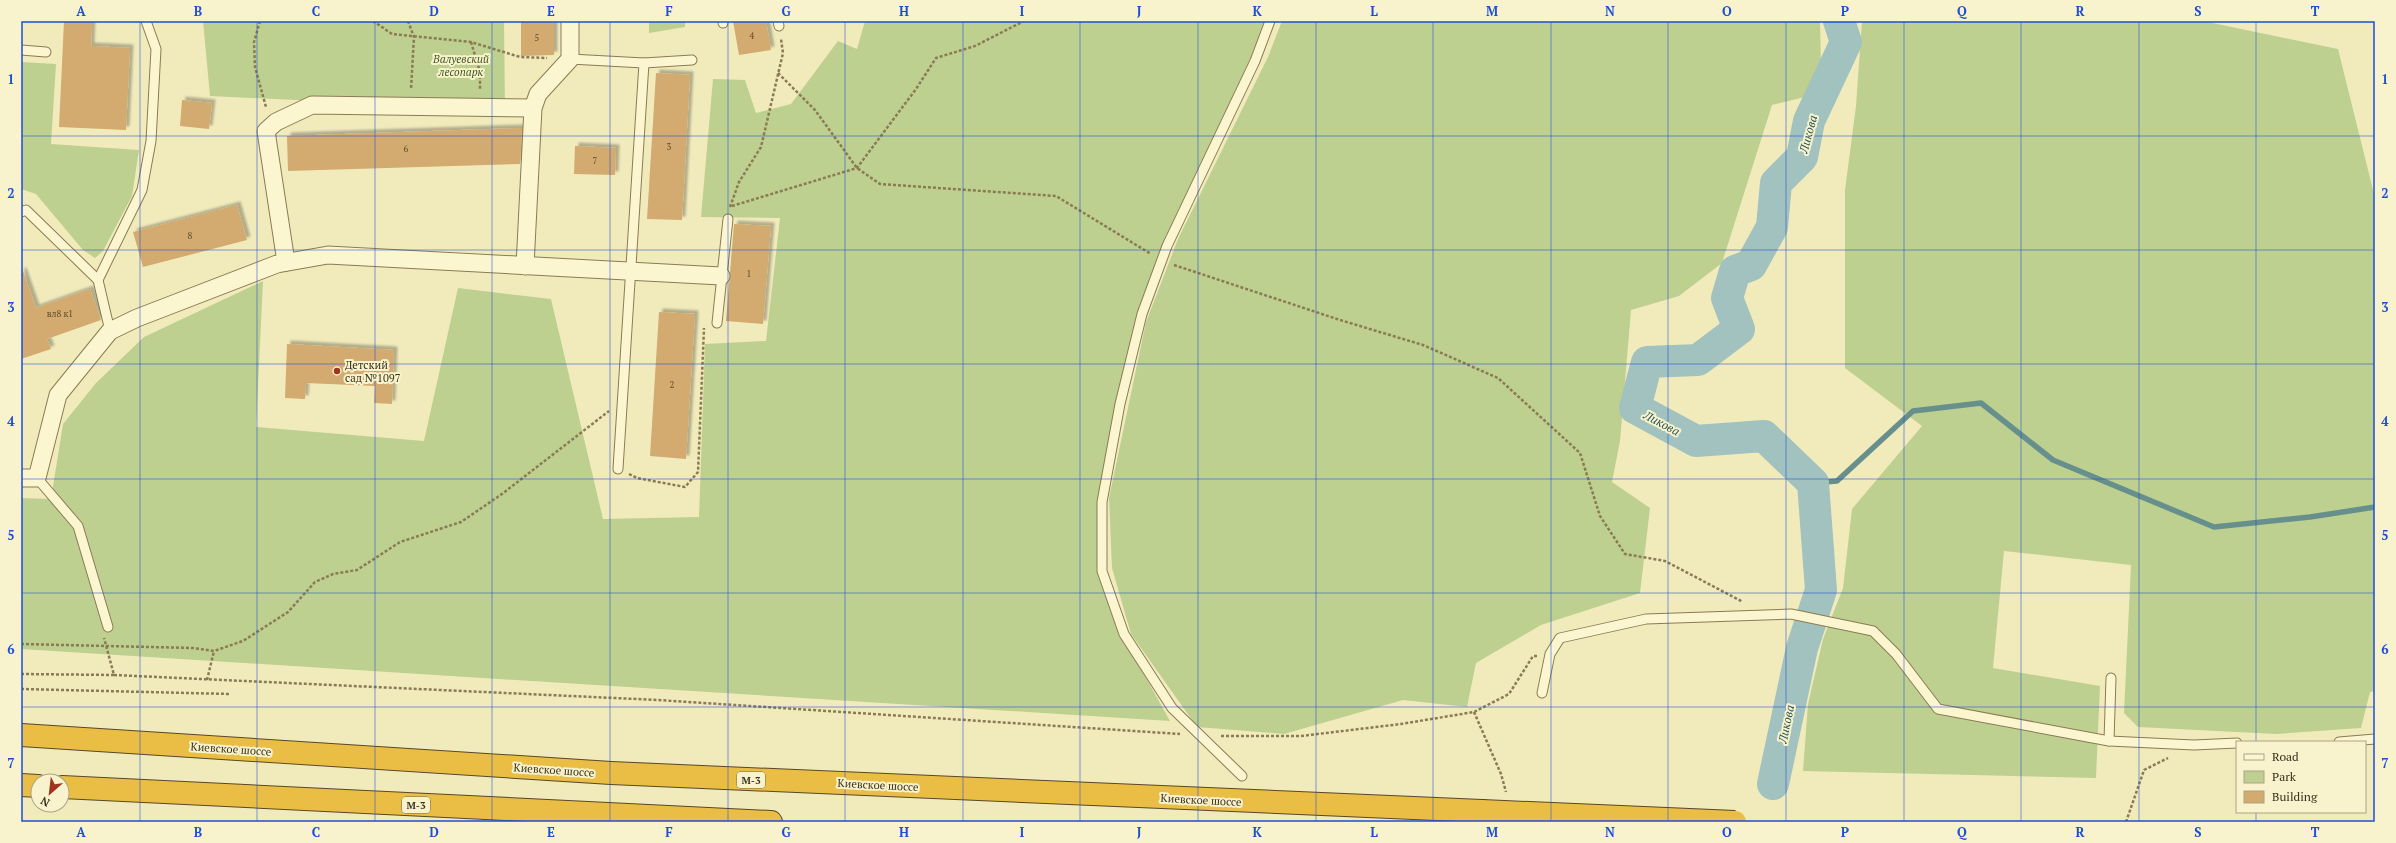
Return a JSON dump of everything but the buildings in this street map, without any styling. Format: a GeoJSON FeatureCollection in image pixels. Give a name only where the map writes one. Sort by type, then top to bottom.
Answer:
{"type":"FeatureCollection","features":[{"type":"Feature","properties":{"kind":"highway","name":"Киевское шоссе"},"geometry":{"type":"LineString","coordinates":[[21,735],[611,773],[1735,822]]}},
{"type":"Feature","properties":{"kind":"highway","name":"М-3"},"geometry":{"type":"LineString","coordinates":[[70,787],[771,822]]}},
{"type":"Feature","properties":{"kind":"street"},"geometry":{"type":"LineString","coordinates":[[525,266],[533,108],[538,94],[570,59],[570,21]]}},
{"type":"Feature","properties":{"kind":"street"},"geometry":{"type":"LineString","coordinates":[[286,262],[266,131],[276,122],[312,104],[533,108]]}},
{"type":"Feature","properties":{"kind":"street"},"geometry":{"type":"LineString","coordinates":[[29,478],[58,395],[110,331],[137,318],[286,262],[328,255],[721,276]]}},
{"type":"Feature","properties":{"kind":"lane"},"geometry":{"type":"LineString","coordinates":[[98,280],[142,190],[151,141],[156,48],[146,21]]}},
{"type":"Feature","properties":{"kind":"lane"},"geometry":{"type":"LineString","coordinates":[[1242,776],[1172,708],[1124,634],[1102,571],[1102,502],[1120,404],[1142,314],[1161,261],[1255,62],[1270,21]]}},
{"type":"Feature","properties":{"kind":"lane"},"geometry":{"type":"LineString","coordinates":[[21,50],[46,52]]}},
{"type":"Feature","properties":{"kind":"lane"},"geometry":{"type":"LineString","coordinates":[[570,59],[644,63],[692,60]]}},
{"type":"Feature","properties":{"kind":"lane"},"geometry":{"type":"LineString","coordinates":[[618,469],[629,272],[644,63]]}},
{"type":"Feature","properties":{"kind":"lane"},"geometry":{"type":"LineString","coordinates":[[21,212],[26,210],[98,280],[110,331]]}},
{"type":"Feature","properties":{"kind":"lane"},"geometry":{"type":"LineString","coordinates":[[718,320],[721,276],[728,219]]}},
{"type":"Feature","properties":{"kind":"lane"},"geometry":{"type":"LineString","coordinates":[[29,478],[78,526],[105,630]]}},
{"type":"Feature","properties":{"kind":"lane"},"geometry":{"type":"LineString","coordinates":[[1542,693],[1550,654],[1560,638],[1646,619],[1791,614],[1873,631],[1896,654],[1938,709],[2109,741],[2194,745],[2236,743]]}},
{"type":"Feature","properties":{"kind":"lane"},"geometry":{"type":"LineString","coordinates":[[2109,741],[2111,678]]}},
{"type":"Feature","properties":{"kind":"lane"},"geometry":{"type":"LineString","coordinates":[[2351,741],[2375,739]]}},
{"type":"Feature","properties":{"kind":"path"},"geometry":{"type":"LineString","coordinates":[[260,21],[254,42],[255,67],[268,112],[276,122]]}},
{"type":"Feature","properties":{"kind":"path"},"geometry":{"type":"LineString","coordinates":[[373,21],[392,34],[471,42],[520,57],[570,59]]}},
{"type":"Feature","properties":{"kind":"path"},"geometry":{"type":"LineString","coordinates":[[408,21],[414,37],[410,105]]}},
{"type":"Feature","properties":{"kind":"path"},"geometry":{"type":"LineString","coordinates":[[730,206],[857,168],[916,89],[936,58],[975,46],[1024,21]]}},
{"type":"Feature","properties":{"kind":"path"},"geometry":{"type":"LineString","coordinates":[[728,219],[730,206],[739,182],[762,147],[783,53],[778,24]]}},
{"type":"Feature","properties":{"kind":"path"},"geometry":{"type":"LineString","coordinates":[[471,42],[480,72],[480,107]]}},
{"type":"Feature","properties":{"kind":"path"},"geometry":{"type":"LineString","coordinates":[[778,73],[815,110],[857,168],[880,184],[1056,196],[1161,261],[1332,318],[1423,345],[1498,378],[1580,453],[1600,516],[1624,554],[1665,561],[1753,607],[1756,615]]}},
{"type":"Feature","properties":{"kind":"path"},"geometry":{"type":"LineString","coordinates":[[618,469],[637,478],[685,487],[698,472],[704,328],[718,320]]}},
{"type":"Feature","properties":{"kind":"path"},"geometry":{"type":"LineString","coordinates":[[21,644],[193,648],[214,652],[243,642],[288,612],[315,582],[334,574],[356,570],[400,542],[461,522],[502,494],[622,401]]}},
{"type":"Feature","properties":{"kind":"path"},"geometry":{"type":"LineString","coordinates":[[105,630],[106,647],[114,675]]}},
{"type":"Feature","properties":{"kind":"path"},"geometry":{"type":"LineString","coordinates":[[207,680],[214,652]]}},
{"type":"Feature","properties":{"kind":"path"},"geometry":{"type":"LineString","coordinates":[[21,674],[114,675],[658,700],[1201,736],[1301,736],[1401,724],[1474,712],[1509,694],[1533,656],[1550,654]]}},
{"type":"Feature","properties":{"kind":"path"},"geometry":{"type":"LineString","coordinates":[[21,689],[230,694]]}},
{"type":"Feature","properties":{"kind":"path"},"geometry":{"type":"LineString","coordinates":[[1474,712],[1501,774],[1506,795]]}},
{"type":"Feature","properties":{"kind":"path"},"geometry":{"type":"LineString","coordinates":[[2126,822],[2144,770],[2194,745]]}},
{"type":"Feature","properties":{"kind":"green space","name":"Валуевский лесопарк"},"geometry":{"type":"Polygon","coordinates":[[[203,21],[504,21],[505,110],[210,96],[203,21]]]}},
{"type":"Feature","properties":{"kind":"green space"},"geometry":{"type":"Polygon","coordinates":[[[649,21],[685,21],[685,27],[649,33],[649,21]]]}},
{"type":"Feature","properties":{"kind":"green space"},"geometry":{"type":"Polygon","coordinates":[[[865,21],[1264,21],[1244,75],[1165,239],[1137,317],[1115,411],[1100,570],[1119,629],[1170,721],[21,649],[21,498],[51,499],[63,424],[96,383],[144,337],[263,281],[256,427],[424,441],[458,288],[551,299],[603,519],[699,517],[705,344],[766,341],[780,218],[701,217],[713,79],[745,80],[756,113],[791,104],[838,41],[857,49],[865,21]]]}},
{"type":"Feature","properties":{"kind":"green space"},"geometry":{"type":"Polygon","coordinates":[[[1282,21],[1820,21],[1821,64],[1805,97],[1772,105],[1722,263],[1679,296],[1631,310],[1620,441],[1612,482],[1650,508],[1640,593],[1541,625],[1476,663],[1467,707],[1403,700],[1284,734],[1197,727],[1131,634],[1112,568],[1109,498],[1146,322],[1178,239],[1268,57],[1282,21]]]}},
{"type":"Feature","properties":{"kind":"green space"},"geometry":{"type":"Polygon","coordinates":[[[1862,21],[2203,21],[2338,49],[2375,198],[2375,691],[2370,692],[2361,728],[2276,734],[2138,727],[2124,713],[2131,565],[2004,551],[1993,668],[2100,686],[2096,778],[1803,771],[1808,704],[1823,639],[1843,588],[1852,509],[1922,426],[1845,368],[1845,190],[1856,106],[1862,21]]]}},
{"type":"Feature","properties":{"kind":"green space"},"geometry":{"type":"Polygon","coordinates":[[[21,62],[56,64],[51,144],[139,150],[132,196],[103,251],[95,258],[83,250],[36,194],[21,189],[21,62]]]}},
{"type":"Feature","properties":{"kind":"waterway","name":"Ликова"},"geometry":{"type":"LineString","coordinates":[[1773,784],[1802,648],[1821,590],[1813,483],[1764,436],[1696,441],[1635,408],[1647,362],[1698,360],[1739,329],[1727,298],[1735,271],[1751,265],[1772,227],[1776,183],[1802,157],[1809,121],[1846,42],[1839,21]]}},
{"type":"Feature","properties":{"kind":"waterway"},"geometry":{"type":"LineString","coordinates":[[1813,483],[1837,481],[1913,411],[1981,403],[2053,460],[2214,527],[2310,517],[2375,507]]}},
{"type":"Feature","properties":{"kind":"place","name":"Детский сад №1097"},"geometry":{"type":"Point","coordinates":[337,371]}}]}
